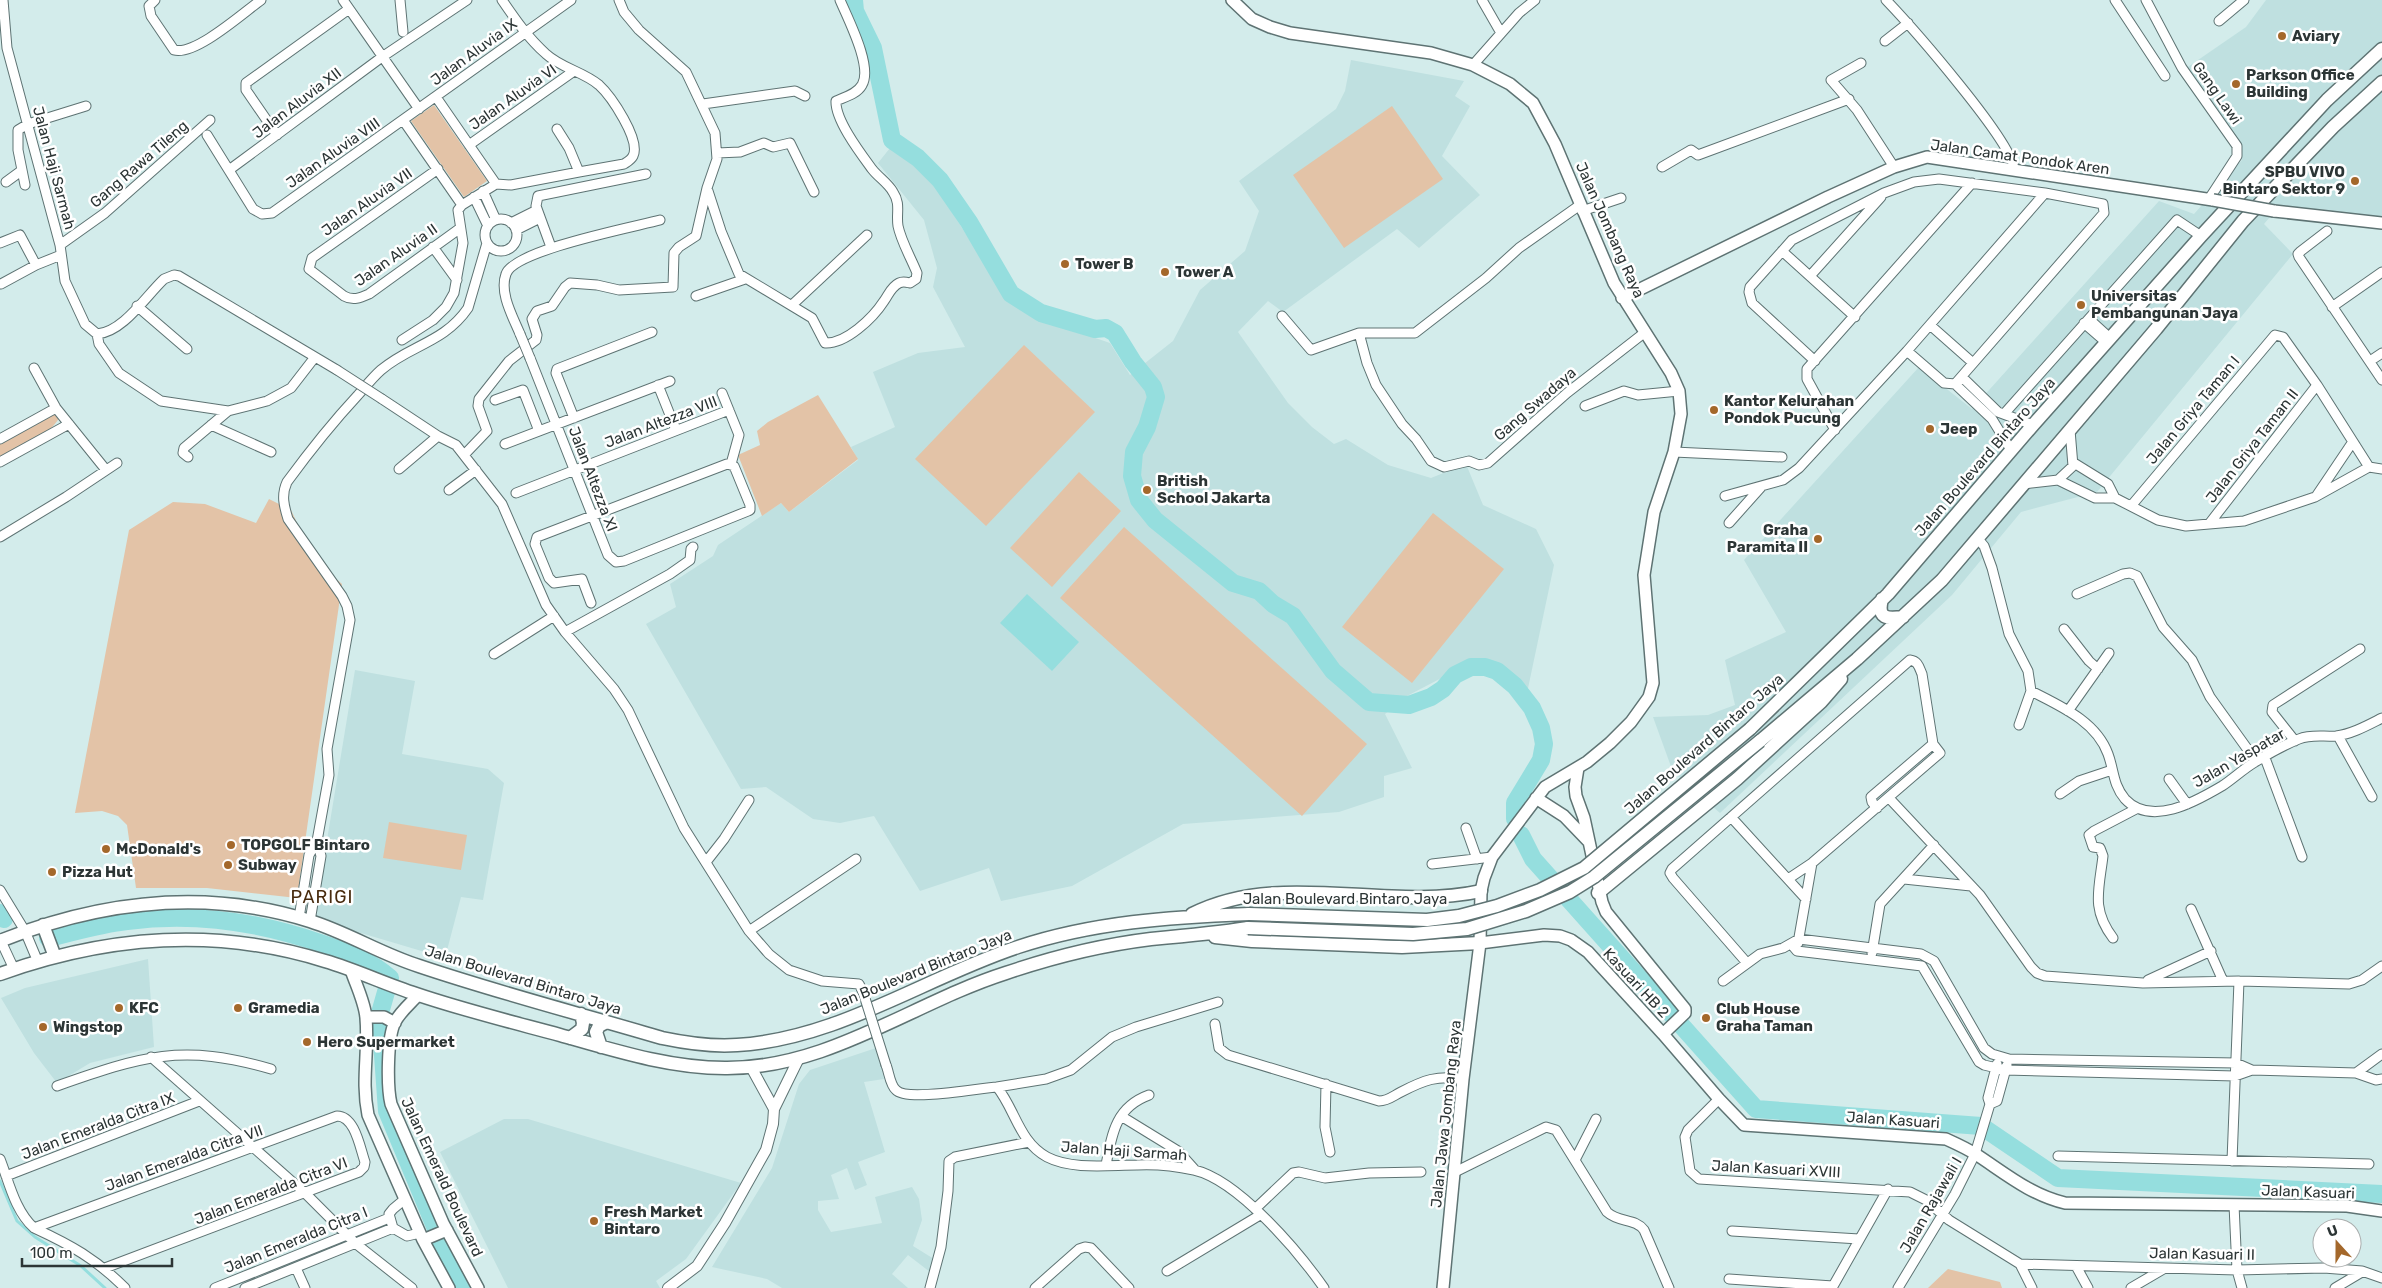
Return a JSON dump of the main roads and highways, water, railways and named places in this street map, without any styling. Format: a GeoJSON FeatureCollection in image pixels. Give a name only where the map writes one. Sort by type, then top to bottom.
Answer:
{"type":"FeatureCollection","features":[{"type":"Feature","properties":{"kind":"main road","name":"Jalan Jombang Raya"},"geometry":{"type":"LineString","coordinates":[[1232,0],[1252,18],[1277,29],[1431,53],[1473,65],[1510,84],[1533,103],[1555,144],[1581,208],[1622,298],[1671,373],[1679,391],[1681,414],[1674,452],[1654,512],[1644,575],[1653,683],[1649,697],[1631,722],[1610,743],[1578,768],[1549,783],[1492,857],[1481,891],[1480,943]]}},
{"type":"Feature","properties":{"kind":"main road","name":"Jalan Boulevard Bintaro Jaya"},"geometry":{"type":"LineString","coordinates":[[0,940],[43,925],[103,909],[162,902],[222,904],[305,920],[417,966],[607,1022],[685,1042],[721,1046],[761,1042],[812,1031],[853,1017],[940,978],[1019,946],[1120,923],[1187,916],[1249,914],[1427,920],[1459,916],[1497,906],[1540,890],[1584,868],[1750,729],[1882,599],[2201,236],[2327,100],[2382,48]]}},
{"type":"Feature","properties":{"kind":"main road","name":"Jalan Boulevard Bintaro Jaya"},"geometry":{"type":"LineString","coordinates":[[0,974],[55,957],[96,947],[135,941],[187,938],[226,940],[272,947],[324,960],[418,995],[601,1047],[689,1066],[728,1068],[751,1067],[799,1058],[862,1036],[972,986],[1011,971],[1088,950],[1248,928],[1421,933],[1468,929],[1526,911],[1570,892],[1594,877],[1852,663],[1942,580],[2156,329],[2243,221],[2333,127],[2382,82]]}},
{"type":"Feature","properties":{"kind":"main road","name":"Jalan Camat Pondok Aren"},"geometry":{"type":"LineString","coordinates":[[1622,298],[1718,250],[1894,167],[1929,157],[2211,199],[2274,211],[2382,223]]}},
{"type":"Feature","properties":{"kind":"main road"},"geometry":{"type":"LineString","coordinates":[[1882,599],[1880,608],[1882,615],[1887,618],[1903,617]]}},
{"type":"Feature","properties":{"kind":"main road"},"geometry":{"type":"LineString","coordinates":[[1598,893],[1737,779],[1831,692],[1852,663]]}},
{"type":"Feature","properties":{"kind":"main road","name":"Kasuari HB 2"},"geometry":{"type":"LineString","coordinates":[[1480,943],[1544,935],[1560,936],[1588,952],[1666,1032],[1685,1013],[1684,1007],[1606,912],[1598,893],[1584,818],[1576,796],[1575,787],[1578,768]]}},
{"type":"Feature","properties":{"kind":"main road"},"geometry":{"type":"LineString","coordinates":[[1536,798],[1564,816],[1588,842]]}},
{"type":"Feature","properties":{"kind":"main road"},"geometry":{"type":"LineString","coordinates":[[1187,916],[1230,899],[1258,895],[1307,894],[1453,898],[1481,891]]}},
{"type":"Feature","properties":{"kind":"main road"},"geometry":{"type":"LineString","coordinates":[[43,925],[55,957]]}},
{"type":"Feature","properties":{"kind":"main road"},"geometry":{"type":"LineString","coordinates":[[1198,935],[1252,942],[1402,947],[1480,943]]}},
{"type":"Feature","properties":{"kind":"main road","name":"Jalan Jawa Jombang Raya"},"geometry":{"type":"LineString","coordinates":[[1444,1288],[1463,1079],[1480,943]]}},
{"type":"Feature","properties":{"kind":"main road"},"geometry":{"type":"LineString","coordinates":[[351,970],[369,1017],[364,1096],[373,1128],[405,1199],[449,1288]]}},
{"type":"Feature","properties":{"kind":"main road","name":"Jalan Emerald Boulevard"},"geometry":{"type":"LineString","coordinates":[[418,995],[392,1021],[387,1069],[388,1092],[391,1104],[442,1227],[478,1288]]}},
{"type":"Feature","properties":{"kind":"main road"},"geometry":{"type":"LineString","coordinates":[[570,1038],[582,1029],[581,1014]]}},
{"type":"Feature","properties":{"kind":"main road"},"geometry":{"type":"LineString","coordinates":[[369,1017],[384,1017],[392,1021]]}},
{"type":"Feature","properties":{"kind":"main road"},"geometry":{"type":"LineString","coordinates":[[601,1047],[596,1032],[599,1026],[607,1022]]}},
{"type":"Feature","properties":{"kind":"main road","name":"Jalan Kasuari"},"geometry":{"type":"LineString","coordinates":[[1666,1032],[1719,1100],[1744,1125],[1946,1139],[1976,1154],[2023,1187],[2046,1199],[2065,1204],[2347,1206],[2382,1211]]}},
{"type":"Feature","properties":{"kind":"main road"},"geometry":{"type":"LineString","coordinates":[[423,1236],[442,1227]]}},
{"type":"Feature","properties":{"kind":"water"},"geometry":{"type":"Polygon","coordinates":[[[1027,594],[1079,642],[1052,671],[1000,623],[1027,594]]]}},
{"type":"Feature","properties":{"kind":"waterway"},"geometry":{"type":"LineString","coordinates":[[854,0],[855,11],[873,48],[892,140],[918,158],[940,180],[969,222],[1011,294],[1041,313],[1095,329],[1106,328],[1115,333],[1133,362],[1153,387],[1156,397],[1147,427],[1134,452],[1132,476],[1139,500],[1155,520],[1233,583],[1259,591],[1273,604],[1293,616],[1333,671],[1369,702],[1409,705],[1431,697],[1443,689],[1455,675],[1471,667],[1485,667],[1497,671],[1515,686],[1532,708],[1541,728],[1544,744],[1541,760],[1515,803],[1515,819]]}},
{"type":"Feature","properties":{"kind":"waterway"},"geometry":{"type":"LineString","coordinates":[[1521,835],[1533,859],[1756,1109],[1981,1126],[2058,1178],[2382,1194]]}},
{"type":"Feature","properties":{"kind":"waterway"},"geometry":{"type":"LineString","coordinates":[[0,913],[4,919]]}},
{"type":"Feature","properties":{"kind":"waterway"},"geometry":{"type":"LineString","coordinates":[[48,938],[127,921],[177,918],[226,921],[299,936],[350,954],[383,972],[390,978],[380,1013],[387,1111],[449,1260],[465,1288]]}},
{"type":"Feature","properties":{"kind":"waterway"},"geometry":{"type":"LineString","coordinates":[[0,1181],[17,1221],[35,1237],[81,1266],[105,1288]]}},
{"type":"Feature","properties":{"kind":"place","name":"Aviary"},"geometry":{"type":"Point","coordinates":[2282,36]}},
{"type":"Feature","properties":{"kind":"place","name":"Parkson Office Building"},"geometry":{"type":"Point","coordinates":[2236,84]}},
{"type":"Feature","properties":{"kind":"place","name":"SPBU VIVO Bintaro Sektor 9"},"geometry":{"type":"Point","coordinates":[2355,181]}},
{"type":"Feature","properties":{"kind":"place","name":"Tower B"},"geometry":{"type":"Point","coordinates":[1065,264]}},
{"type":"Feature","properties":{"kind":"place","name":"Tower A"},"geometry":{"type":"Point","coordinates":[1165,272]}},
{"type":"Feature","properties":{"kind":"place","name":"Universitas Pembangunan Jaya"},"geometry":{"type":"Point","coordinates":[2081,305]}},
{"type":"Feature","properties":{"kind":"place","name":"Kantor Kelurahan Pondok Pucung"},"geometry":{"type":"Point","coordinates":[1714,410]}},
{"type":"Feature","properties":{"kind":"place","name":"Jeep"},"geometry":{"type":"Point","coordinates":[1930,429]}},
{"type":"Feature","properties":{"kind":"place","name":"British School Jakarta"},"geometry":{"type":"Point","coordinates":[1147,490]}},
{"type":"Feature","properties":{"kind":"place","name":"Graha Paramita II"},"geometry":{"type":"Point","coordinates":[1818,539]}},
{"type":"Feature","properties":{"kind":"place","name":"TOPGOLF Bintaro"},"geometry":{"type":"Point","coordinates":[231,845]}},
{"type":"Feature","properties":{"kind":"place","name":"McDonald's"},"geometry":{"type":"Point","coordinates":[106,849]}},
{"type":"Feature","properties":{"kind":"place","name":"Subway"},"geometry":{"type":"Point","coordinates":[228,865]}},
{"type":"Feature","properties":{"kind":"place","name":"Pizza Hut"},"geometry":{"type":"Point","coordinates":[52,872]}},
{"type":"Feature","properties":{"kind":"place","name":"KFC"},"geometry":{"type":"Point","coordinates":[119,1008]}},
{"type":"Feature","properties":{"kind":"place","name":"Gramedia"},"geometry":{"type":"Point","coordinates":[238,1008]}},
{"type":"Feature","properties":{"kind":"place","name":"Club House Graha Taman"},"geometry":{"type":"Point","coordinates":[1706,1018]}},
{"type":"Feature","properties":{"kind":"place","name":"Wingstop"},"geometry":{"type":"Point","coordinates":[43,1027]}},
{"type":"Feature","properties":{"kind":"place","name":"Hero Supermarket"},"geometry":{"type":"Point","coordinates":[307,1042]}},
{"type":"Feature","properties":{"kind":"place","name":"Fresh Market Bintaro"},"geometry":{"type":"Point","coordinates":[594,1221]}},
{"type":"Feature","properties":{"kind":"district","name":"PARIGI"},"geometry":{"type":"Point","coordinates":[322,897]}}]}
